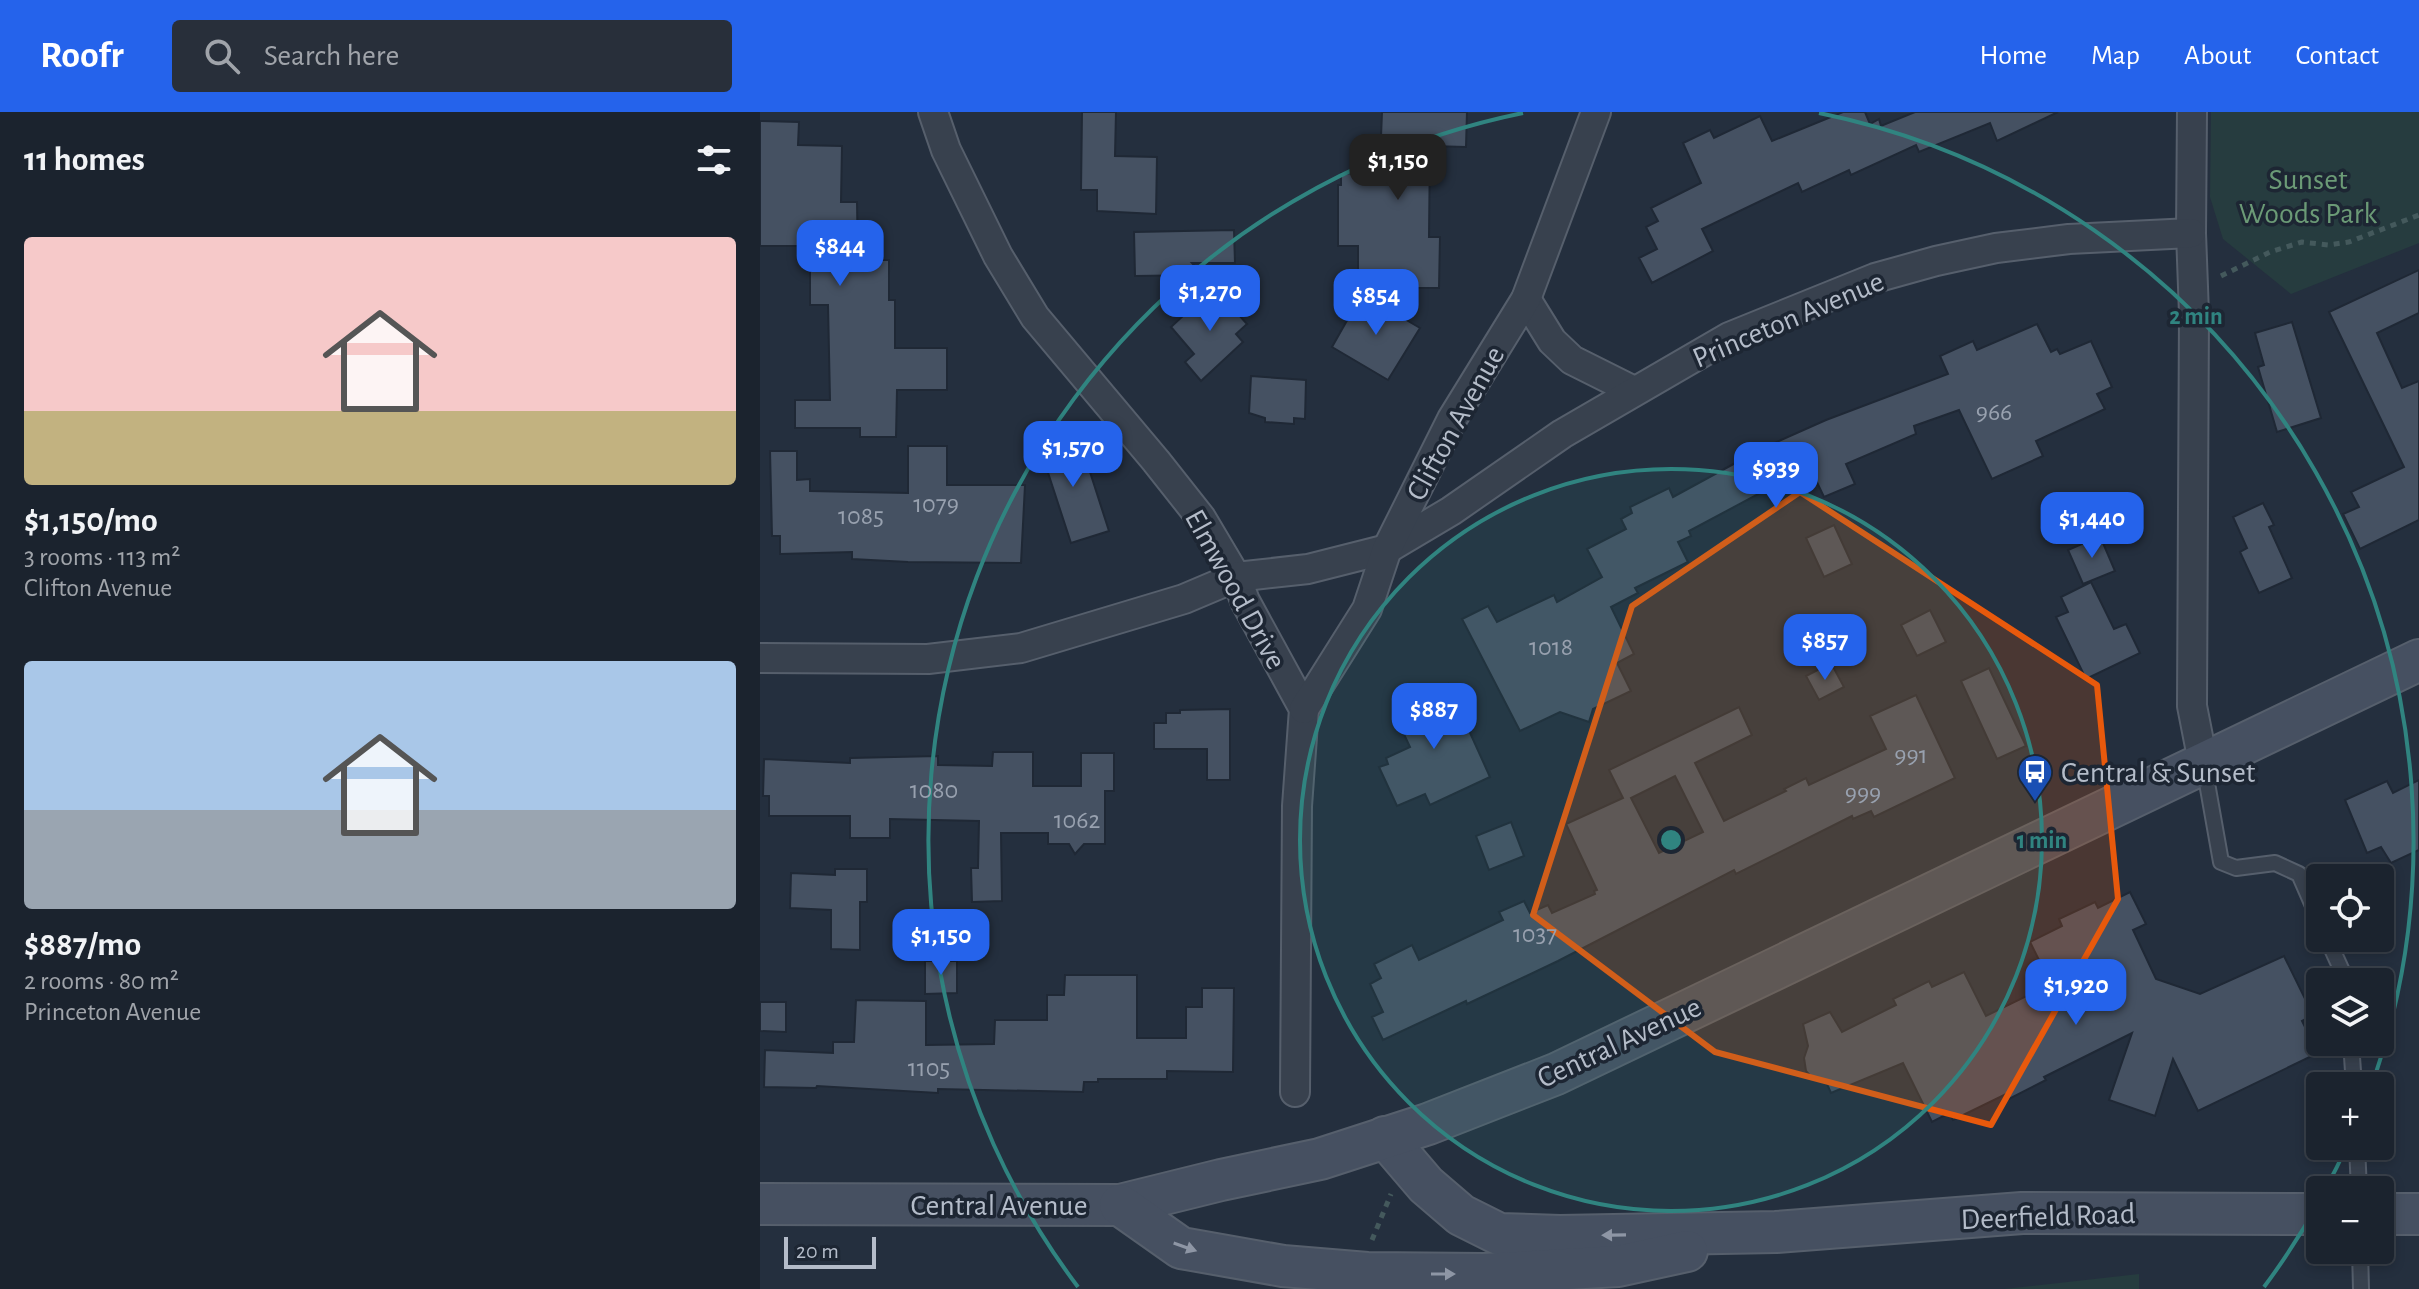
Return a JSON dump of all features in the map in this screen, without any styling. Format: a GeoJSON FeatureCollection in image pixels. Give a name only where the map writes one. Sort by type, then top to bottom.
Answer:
{"type":"FeatureCollection","features":[{"type":"Feature","properties":{"kind":"main road","name":"Central Avenue"},"geometry":{"type":"LineString","coordinates":[[760,1204],[1120,1205],[1320,1159],[1428,1124],[1556,1074],[2419,660]]}},
{"type":"Feature","properties":{"kind":"main road","name":"Deerfield Road"},"geometry":{"type":"LineString","coordinates":[[1385,1137],[1426,1185],[1461,1215],[1499,1234],[1560,1236],[1776,1232],[2022,1213],[2306,1214]]}},
{"type":"Feature","properties":{"kind":"main road","name":"Deerfield Road"},"geometry":{"type":"LineString","coordinates":[[1120,1205],[1181,1248],[1283,1266],[1367,1273],[1484,1274],[1618,1266],[1776,1232]]}},
{"type":"Feature","properties":{"kind":"main road"},"geometry":{"type":"LineString","coordinates":[[2394,1214],[2419,1214]]}},
{"type":"Feature","properties":{"kind":"street","name":"Elmwood Drive"},"geometry":{"type":"LineString","coordinates":[[933,112],[946,150],[998,256],[1035,317],[1201,518],[1236,577],[1245,601],[1304,709]]}},
{"type":"Feature","properties":{"kind":"street","name":"Clifton Avenue"},"geometry":{"type":"LineString","coordinates":[[1387,549],[1452,419],[1526,299],[1596,112]]}},
{"type":"Feature","properties":{"kind":"street"},"geometry":{"type":"LineString","coordinates":[[2192,112],[2192,706],[2203,762]]}},
{"type":"Feature","properties":{"kind":"street","name":"Princeton Avenue"},"geometry":{"type":"LineString","coordinates":[[760,658],[928,659],[1021,648],[1184,599],[1236,577],[1308,569],[1387,549],[1451,511],[1562,434],[1729,337],[1890,274],[1996,248],[2069,239],[2191,233]]}},
{"type":"Feature","properties":{"kind":"street","name":"Clifton Avenue"},"geometry":{"type":"LineString","coordinates":[[1526,299],[1552,341],[1572,360],[1634,391]]}},
{"type":"Feature","properties":{"kind":"street"},"geometry":{"type":"LineString","coordinates":[[1295,1092],[1297,806],[1304,709],[1367,609],[1387,549]]}},
{"type":"Feature","properties":{"kind":"lane"},"geometry":{"type":"LineString","coordinates":[[2203,762],[2221,862],[2236,868],[2275,863],[2299,874],[2306,890]]}},
{"type":"Feature","properties":{"kind":"lane"},"geometry":{"type":"LineString","coordinates":[[2360,1264],[2361,1289]]}},
{"type":"Feature","properties":{"kind":"path"},"geometry":{"type":"LineString","coordinates":[[2221,276],[2270,252],[2302,242],[2328,245],[2349,242],[2419,215]]}},
{"type":"Feature","properties":{"kind":"path"},"geometry":{"type":"LineString","coordinates":[[1369,1251],[1390,1194],[1397,1186]]}},
{"type":"Feature","properties":{"kind":"highlighted area"},"geometry":{"type":"Polygon","coordinates":[[[1800,492],[2097,685],[2118,899],[1991,1125],[1715,1052],[1533,915],[1632,606],[1800,492]]]}},
{"type":"Feature","properties":{"kind":"green space","name":"Sunset Woods Park"},"geometry":{"type":"Polygon","coordinates":[[[2211,112],[2419,112],[2419,243],[2291,294],[2223,239],[2210,197],[2211,112]]]}},
{"type":"Feature","properties":{"kind":"green space"},"geometry":{"type":"Polygon","coordinates":[[[2139,1274],[2139,1289],[2004,1289],[2139,1274]]]}},
{"type":"Feature","properties":{"kind":"building"},"geometry":{"type":"Polygon","coordinates":[[[1082,112],[1116,112],[1115,156],[1157,157],[1156,214],[1097,211],[1097,190],[1081,190],[1082,112]]]}},
{"type":"Feature","properties":{"kind":"building"},"geometry":{"type":"Polygon","coordinates":[[[1382,112],[1467,112],[1466,147],[1430,146],[1429,237],[1440,237],[1439,288],[1358,288],[1358,246],[1338,246],[1338,185],[1341,185],[1341,173],[1365,174],[1365,161],[1380,161],[1382,112]]]}},
{"type":"Feature","properties":{"kind":"building"},"geometry":{"type":"Polygon","coordinates":[[[1843,112],[1865,112],[1870,124],[1879,119],[1881,126],[1915,112],[2058,112],[1997,141],[1990,123],[1919,152],[1916,145],[1851,175],[1849,170],[1802,192],[1798,183],[1702,229],[1713,251],[1652,283],[1639,258],[1657,249],[1646,227],[1658,221],[1651,208],[1701,183],[1683,143],[1710,130],[1714,138],[1760,116],[1772,141],[1843,112]]]}},
{"type":"Feature","properties":{"kind":"building"},"geometry":{"type":"Polygon","coordinates":[[[760,121],[799,122],[798,145],[842,146],[841,202],[857,202],[858,260],[889,260],[889,300],[895,300],[895,348],[947,348],[947,390],[897,390],[896,437],[860,437],[860,428],[795,428],[795,400],[830,400],[828,305],[810,305],[810,246],[760,246],[760,121]]]}},
{"type":"Feature","properties":{"kind":"building"},"geometry":{"type":"Polygon","coordinates":[[[1234,230],[1235,263],[1192,263],[1203,275],[1135,276],[1134,232],[1234,230]]]}},
{"type":"Feature","properties":{"kind":"building"},"geometry":{"type":"Polygon","coordinates":[[[2419,270],[2419,313],[2377,333],[2402,388],[2419,381],[2419,520],[2360,549],[2343,514],[2359,507],[2351,492],[2404,467],[2329,312],[2419,270]]]}},
{"type":"Feature","properties":{"kind":"building"},"geometry":{"type":"Polygon","coordinates":[[[1214,287],[1247,324],[1236,334],[1243,342],[1201,381],[1185,362],[1194,354],[1171,327],[1214,287]]]}},
{"type":"Feature","properties":{"kind":"building"},"geometry":{"type":"Polygon","coordinates":[[[1362,294],[1420,328],[1388,380],[1332,347],[1362,294]]]}},
{"type":"Feature","properties":{"kind":"building"},"geometry":{"type":"Polygon","coordinates":[[[2292,322],[2321,418],[2277,432],[2258,367],[2264,365],[2255,333],[2292,322]]]}},
{"type":"Feature","properties":{"kind":"building"},"geometry":{"type":"Polygon","coordinates":[[[2037,324],[2051,352],[2057,349],[2060,354],[2091,341],[2112,387],[2097,394],[2105,409],[2036,441],[2043,456],[1992,479],[1959,410],[1914,426],[1916,434],[1846,464],[1855,484],[1824,497],[1815,478],[1799,486],[1794,475],[1689,531],[1691,536],[1678,542],[1688,562],[1635,588],[1638,593],[1611,607],[1634,654],[1617,663],[1631,691],[1593,709],[1589,722],[1560,712],[1520,731],[1462,619],[1488,606],[1497,622],[1554,595],[1557,602],[1602,577],[1587,549],[1626,529],[1621,519],[1632,513],[1630,507],[1669,488],[1673,497],[1761,449],[1826,420],[1948,374],[1940,356],[1973,341],[1977,350],[2037,324]]]}},
{"type":"Feature","properties":{"kind":"building"},"geometry":{"type":"Polygon","coordinates":[[[1251,376],[1306,380],[1305,419],[1294,418],[1294,424],[1265,422],[1265,418],[1249,413],[1251,376]]]}},
{"type":"Feature","properties":{"kind":"building"},"geometry":{"type":"Polygon","coordinates":[[[1058,432],[1090,472],[1109,531],[1071,543],[1037,439],[1058,432]]]}},
{"type":"Feature","properties":{"kind":"building"},"geometry":{"type":"Polygon","coordinates":[[[908,446],[947,446],[947,485],[1025,485],[1021,563],[852,559],[852,552],[780,554],[780,536],[772,536],[770,451],[797,451],[797,480],[810,479],[810,491],[908,493],[908,446]]]}},
{"type":"Feature","properties":{"kind":"building"},"geometry":{"type":"Polygon","coordinates":[[[2263,503],[2274,525],[2269,527],[2292,578],[2259,593],[2240,552],[2247,548],[2233,517],[2263,503]]]}},
{"type":"Feature","properties":{"kind":"building"},"geometry":{"type":"Polygon","coordinates":[[[1834,525],[1852,564],[1824,577],[1806,538],[1834,525]]]}},
{"type":"Feature","properties":{"kind":"building"},"geometry":{"type":"Polygon","coordinates":[[[2100,536],[2115,571],[2083,584],[2068,550],[2100,536]]]}},
{"type":"Feature","properties":{"kind":"building"},"geometry":{"type":"Polygon","coordinates":[[[2091,582],[2114,629],[2126,624],[2140,653],[2086,679],[2056,617],[2068,612],[2061,597],[2091,582]]]}},
{"type":"Feature","properties":{"kind":"building"},"geometry":{"type":"Polygon","coordinates":[[[1930,610],[1946,642],[1917,656],[1901,625],[1930,610]]]}},
{"type":"Feature","properties":{"kind":"building"},"geometry":{"type":"Polygon","coordinates":[[[1831,663],[1844,687],[1819,700],[1806,676],[1831,663]]]}},
{"type":"Feature","properties":{"kind":"building"},"geometry":{"type":"Polygon","coordinates":[[[1989,668],[2026,746],[1997,759],[1961,681],[1989,668]]]}},
{"type":"Feature","properties":{"kind":"building"},"geometry":{"type":"Polygon","coordinates":[[[1448,684],[1490,777],[1430,805],[1425,794],[1397,806],[1379,767],[1388,764],[1386,758],[1410,747],[1401,728],[1407,725],[1398,706],[1448,684]]]}},
{"type":"Feature","properties":{"kind":"building"},"geometry":{"type":"Polygon","coordinates":[[[1916,695],[1955,778],[1874,817],[1871,811],[1853,819],[1852,816],[1736,874],[1734,870],[1558,961],[1383,1040],[1372,1017],[1383,1012],[1370,984],[1381,978],[1374,964],[1412,945],[1419,960],[1503,920],[1499,912],[1524,901],[1530,913],[1548,905],[1552,913],[1595,894],[1597,890],[1566,824],[1623,798],[1609,770],[1739,707],[1752,735],[1695,763],[1724,821],[1806,778],[1809,785],[1886,749],[1870,716],[1916,695]],[[1675,776],[1631,798],[1659,853],[1703,832],[1675,776]]]}},
{"type":"Feature","properties":{"kind":"building"},"geometry":{"type":"Polygon","coordinates":[[[1230,709],[1230,780],[1207,780],[1207,749],[1154,749],[1154,723],[1166,723],[1166,713],[1230,709]]]}},
{"type":"Feature","properties":{"kind":"building"},"geometry":{"type":"Polygon","coordinates":[[[993,752],[1033,752],[1033,786],[1081,786],[1081,753],[1114,753],[1114,791],[1105,791],[1105,844],[1084,844],[1075,854],[1069,844],[1048,844],[1048,833],[1001,833],[1002,901],[972,902],[971,868],[978,868],[979,821],[890,819],[890,838],[850,838],[850,816],[769,816],[769,796],[763,796],[764,759],[850,763],[850,758],[938,756],[938,765],[992,766],[993,752]]]}},
{"type":"Feature","properties":{"kind":"building"},"geometry":{"type":"Polygon","coordinates":[[[2419,780],[2419,850],[2391,863],[2381,847],[2367,853],[2345,800],[2387,781],[2393,793],[2419,780]]]}},
{"type":"Feature","properties":{"kind":"building"},"geometry":{"type":"Polygon","coordinates":[[[1511,822],[1524,856],[1489,870],[1476,836],[1511,822]]]}},
{"type":"Feature","properties":{"kind":"building"},"geometry":{"type":"Polygon","coordinates":[[[835,869],[867,869],[867,902],[860,902],[860,950],[831,949],[831,910],[790,908],[791,873],[835,875],[835,869]]]}},
{"type":"Feature","properties":{"kind":"building"},"geometry":{"type":"Polygon","coordinates":[[[2130,892],[2146,924],[2133,930],[2156,979],[2200,994],[2284,956],[2306,1001],[2306,1019],[2302,1021],[2306,1029],[2306,1056],[2312,1056],[2198,1111],[2173,1059],[2155,1116],[2109,1100],[2132,1033],[2044,1077],[2046,1080],[2009,1099],[2006,1094],[1953,1120],[1949,1113],[1932,1122],[1903,1063],[1831,1093],[1827,1084],[1812,1078],[1806,1071],[1804,1058],[1808,1046],[1803,1024],[1830,1012],[1842,1032],[1896,1005],[1893,999],[1929,981],[1932,987],[1964,972],[1986,1016],[2051,984],[2030,942],[2062,926],[2059,919],[2095,902],[2098,908],[2130,892]]]}},
{"type":"Feature","properties":{"kind":"building"},"geometry":{"type":"Polygon","coordinates":[[[925,961],[957,961],[957,993],[925,994],[925,961]]]}},
{"type":"Feature","properties":{"kind":"building"},"geometry":{"type":"Polygon","coordinates":[[[1065,975],[1137,975],[1137,1038],[1186,1038],[1186,1007],[1202,1007],[1202,988],[1234,988],[1233,1072],[1167,1071],[1167,1079],[1098,1079],[1098,1082],[1084,1082],[1083,1092],[938,1089],[938,1093],[817,1086],[764,1087],[765,1050],[833,1053],[833,1042],[854,1042],[856,1000],[926,1001],[926,1045],[994,1044],[995,1020],[1047,1020],[1047,995],[1064,995],[1065,975]]]}},
{"type":"Feature","properties":{"kind":"building"},"geometry":{"type":"Polygon","coordinates":[[[760,1002],[786,1002],[786,1032],[760,1031],[760,1002]]]}},
{"type":"Feature","properties":{"kind":"place","name":"Central & Sunset"},"geometry":{"type":"Point","coordinates":[2035,803]}}]}
